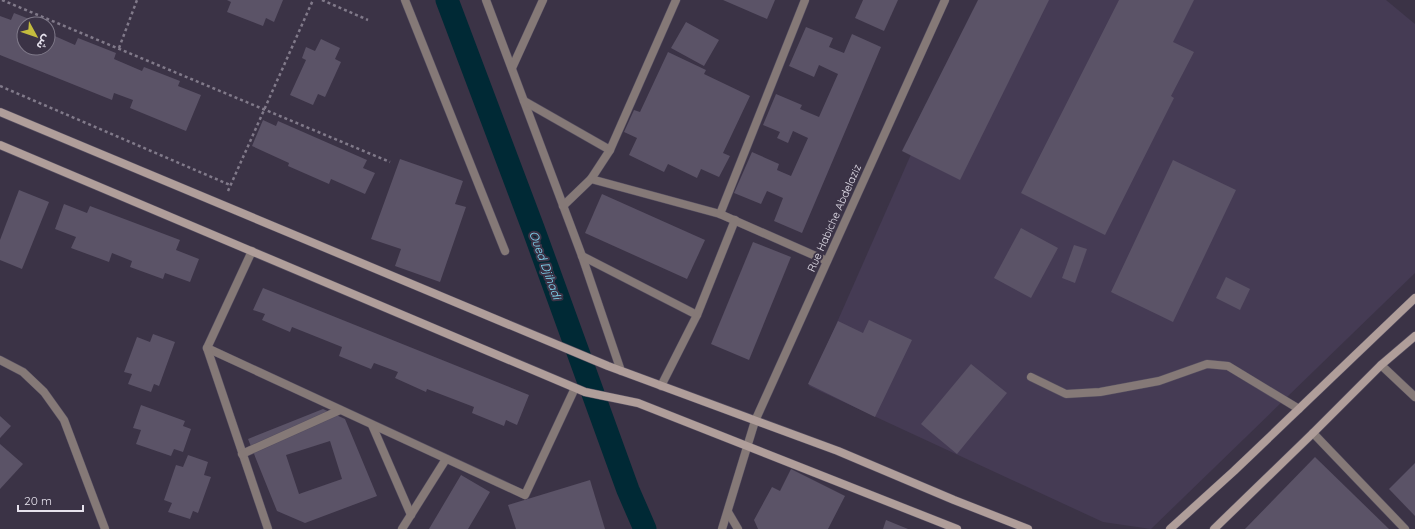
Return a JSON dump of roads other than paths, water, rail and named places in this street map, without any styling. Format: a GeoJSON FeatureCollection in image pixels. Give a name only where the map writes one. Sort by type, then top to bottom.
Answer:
{"type":"FeatureCollection","features":[{"type":"Feature","properties":{"kind":"main road"},"geometry":{"type":"LineString","coordinates":[[0,112],[608,366],[838,451],[954,500],[1028,529]]}},
{"type":"Feature","properties":{"kind":"main road"},"geometry":{"type":"LineString","coordinates":[[0,145],[574,388],[585,392],[638,403],[957,529]]}},
{"type":"Feature","properties":{"kind":"main road"},"geometry":{"type":"LineString","coordinates":[[1170,529],[1234,471],[1415,298]]}},
{"type":"Feature","properties":{"kind":"main road"},"geometry":{"type":"LineString","coordinates":[[1214,529],[1313,434],[1381,365],[1415,336]]}},
{"type":"Feature","properties":{"kind":"street"},"geometry":{"type":"LineString","coordinates":[[405,0],[505,250]]}},
{"type":"Feature","properties":{"kind":"street"},"geometry":{"type":"LineString","coordinates":[[486,0],[582,256],[621,371]]}},
{"type":"Feature","properties":{"kind":"street"},"geometry":{"type":"LineString","coordinates":[[512,68],[543,0]]}},
{"type":"Feature","properties":{"kind":"street"},"geometry":{"type":"LineString","coordinates":[[563,206],[591,179],[610,150],[676,0]]}},
{"type":"Feature","properties":{"kind":"street"},"geometry":{"type":"LineString","coordinates":[[720,214],[805,0]]}},
{"type":"Feature","properties":{"kind":"street","name":"Rue Habiche Abdelaziz"},"geometry":{"type":"LineString","coordinates":[[722,529],[755,421],[945,0]]}},
{"type":"Feature","properties":{"kind":"street"},"geometry":{"type":"LineString","coordinates":[[524,101],[610,150]]}},
{"type":"Feature","properties":{"kind":"street"},"geometry":{"type":"LineString","coordinates":[[591,179],[720,214],[827,261]]}},
{"type":"Feature","properties":{"kind":"street"},"geometry":{"type":"LineString","coordinates":[[661,386],[697,315],[735,220]]}},
{"type":"Feature","properties":{"kind":"street"},"geometry":{"type":"LineString","coordinates":[[252,252],[207,348],[268,529]]}},
{"type":"Feature","properties":{"kind":"street"},"geometry":{"type":"LineString","coordinates":[[582,256],[697,315]]}},
{"type":"Feature","properties":{"kind":"street"},"geometry":{"type":"LineString","coordinates":[[207,348],[525,495],[574,388]]}},
{"type":"Feature","properties":{"kind":"street"},"geometry":{"type":"LineString","coordinates":[[0,360],[23,372],[44,392],[64,420],[105,529]]}},
{"type":"Feature","properties":{"kind":"street"},"geometry":{"type":"LineString","coordinates":[[1031,377],[1066,394],[1093,393],[1159,380],[1207,364],[1228,366],[1299,409]]}},
{"type":"Feature","properties":{"kind":"street"},"geometry":{"type":"LineString","coordinates":[[1381,365],[1415,397]]}},
{"type":"Feature","properties":{"kind":"street"},"geometry":{"type":"LineString","coordinates":[[242,454],[340,410]]}},
{"type":"Feature","properties":{"kind":"street"},"geometry":{"type":"LineString","coordinates":[[372,425],[411,514]]}},
{"type":"Feature","properties":{"kind":"street"},"geometry":{"type":"LineString","coordinates":[[1313,434],[1405,529]]}},
{"type":"Feature","properties":{"kind":"street"},"geometry":{"type":"LineString","coordinates":[[402,529],[446,459]]}},
{"type":"Feature","properties":{"kind":"street"},"geometry":{"type":"LineString","coordinates":[[728,512],[738,529]]}},
{"type":"Feature","properties":{"kind":"waterway","name":"Oued Djihadi"},"geometry":{"type":"LineString","coordinates":[[447,0],[533,228],[628,490],[645,529]]}}]}
